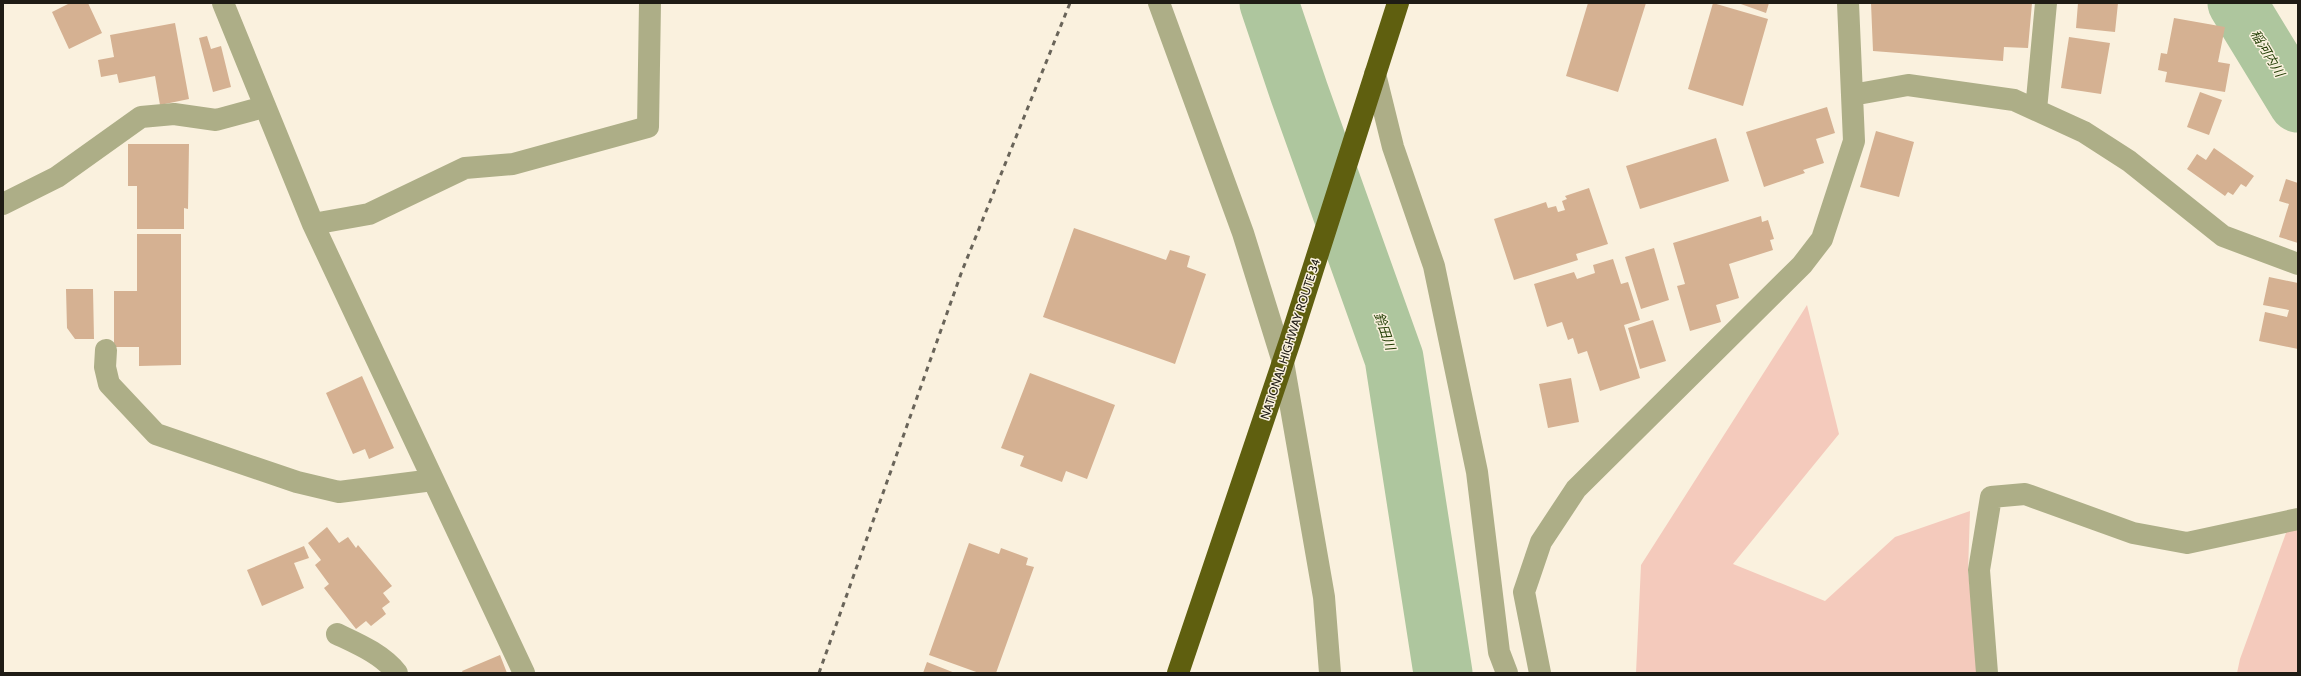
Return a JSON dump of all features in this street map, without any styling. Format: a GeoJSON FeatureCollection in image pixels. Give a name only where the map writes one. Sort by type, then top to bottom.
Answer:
{"type":"FeatureCollection","features":[{"type":"Feature","properties":{"kind":"highway","name":"NATIONAL HIGHWAY ROUTE 34"},"geometry":{"type":"LineString","coordinates":[[1178,673],[1290,341],[1398,3]]}},
{"type":"Feature","properties":{"kind":"street"},"geometry":{"type":"LineString","coordinates":[[223,3],[264,107],[314,224],[524,673]]}},
{"type":"Feature","properties":{"kind":"street"},"geometry":{"type":"LineString","coordinates":[[314,224],[369,214],[465,168],[513,164],[648,127],[650,3]]}},
{"type":"Feature","properties":{"kind":"street"},"geometry":{"type":"LineString","coordinates":[[1159,3],[1243,233],[1283,362],[1324,597],[1330,673]]}},
{"type":"Feature","properties":{"kind":"street"},"geometry":{"type":"LineString","coordinates":[[1372,83],[1434,266],[1477,472],[1499,652],[1508,673],[1539,669],[1524,592],[1541,542],[1576,489],[1802,265],[1822,239],[1854,141],[1848,3]]}},
{"type":"Feature","properties":{"kind":"street"},"geometry":{"type":"LineString","coordinates":[[2036,110],[2046,3]]}},
{"type":"Feature","properties":{"kind":"street"},"geometry":{"type":"LineString","coordinates":[[1852,95],[1908,85],[2014,100],[2084,132],[2129,161],[2223,236],[2298,264]]}},
{"type":"Feature","properties":{"kind":"street"},"geometry":{"type":"LineString","coordinates":[[3,204],[57,177],[141,117],[174,114],[216,120],[264,107]]}},
{"type":"Feature","properties":{"kind":"street"},"geometry":{"type":"LineString","coordinates":[[106,350],[105,366],[109,384],[156,434],[297,482],[340,492],[433,480]]}},
{"type":"Feature","properties":{"kind":"street"},"geometry":{"type":"LineString","coordinates":[[1987,673],[1979,570],[1990,498],[2025,494],[2133,533],[2187,543],[2298,520]]}},
{"type":"Feature","properties":{"kind":"street"},"geometry":{"type":"LineString","coordinates":[[337,634],[390,664],[397,673]]}},
{"type":"Feature","properties":{"kind":"shaded area"},"geometry":{"type":"Polygon","coordinates":[[[1807,305],[1839,434],[1733,564],[1825,601],[1895,537],[1970,511],[1968,572],[1980,673],[1636,673],[1641,565],[1807,305]]]}},
{"type":"Feature","properties":{"kind":"shaded area"},"geometry":{"type":"Polygon","coordinates":[[[2298,516],[2298,673],[2237,673],[2240,659],[2286,533],[2298,516]]]}},
{"type":"Feature","properties":{"kind":"building"},"geometry":{"type":"Polygon","coordinates":[[[70,3],[88,3],[102,33],[69,49],[52,12],[70,3]]]}},
{"type":"Feature","properties":{"kind":"building"},"geometry":{"type":"Polygon","coordinates":[[[1588,3],[1646,3],[1618,92],[1566,76],[1588,3]]]}},
{"type":"Feature","properties":{"kind":"building"},"geometry":{"type":"Polygon","coordinates":[[[1713,3],[1768,19],[1743,106],[1688,89],[1713,3]]]}},
{"type":"Feature","properties":{"kind":"building"},"geometry":{"type":"Polygon","coordinates":[[[1738,3],[1769,3],[1766,13],[1738,3]]]}},
{"type":"Feature","properties":{"kind":"building"},"geometry":{"type":"Polygon","coordinates":[[[1871,3],[2032,3],[2028,48],[2004,47],[2003,61],[1873,51],[1871,3]]]}},
{"type":"Feature","properties":{"kind":"building"},"geometry":{"type":"Polygon","coordinates":[[[2078,3],[2118,3],[2115,32],[2076,28],[2078,3]]]}},
{"type":"Feature","properties":{"kind":"building"},"geometry":{"type":"Polygon","coordinates":[[[2174,18],[2225,27],[2218,62],[2230,64],[2225,92],[2165,82],[2167,72],[2158,70],[2161,53],[2167,54],[2174,18]]]}},
{"type":"Feature","properties":{"kind":"building"},"geometry":{"type":"Polygon","coordinates":[[[175,23],[189,99],[160,105],[155,76],[119,83],[117,74],[101,77],[98,60],[114,57],[110,35],[175,23]]]}},
{"type":"Feature","properties":{"kind":"building"},"geometry":{"type":"Polygon","coordinates":[[[207,36],[211,49],[221,46],[231,87],[213,92],[199,38],[207,36]]]}},
{"type":"Feature","properties":{"kind":"building"},"geometry":{"type":"Polygon","coordinates":[[[2069,37],[2110,43],[2101,94],[2061,88],[2069,37]]]}},
{"type":"Feature","properties":{"kind":"building"},"geometry":{"type":"Polygon","coordinates":[[[2200,92],[2222,100],[2209,135],[2187,127],[2200,92]]]}},
{"type":"Feature","properties":{"kind":"building"},"geometry":{"type":"Polygon","coordinates":[[[1827,107],[1835,133],[1816,139],[1824,163],[1803,170],[1805,173],[1764,187],[1746,132],[1827,107]]]}},
{"type":"Feature","properties":{"kind":"building"},"geometry":{"type":"Polygon","coordinates":[[[1876,131],[1914,142],[1899,197],[1860,187],[1876,131]]]}},
{"type":"Feature","properties":{"kind":"building"},"geometry":{"type":"Polygon","coordinates":[[[1716,138],[1729,181],[1640,209],[1626,166],[1716,138]]]}},
{"type":"Feature","properties":{"kind":"building"},"geometry":{"type":"Polygon","coordinates":[[[128,144],[189,144],[188,209],[184,208],[184,229],[137,229],[137,186],[128,186],[128,144]]]}},
{"type":"Feature","properties":{"kind":"building"},"geometry":{"type":"Polygon","coordinates":[[[2214,148],[2254,176],[2246,187],[2241,184],[2233,195],[2228,192],[2225,196],[2187,169],[2197,154],[2206,160],[2214,148]]]}},
{"type":"Feature","properties":{"kind":"building"},"geometry":{"type":"Polygon","coordinates":[[[2286,179],[2298,183],[2298,243],[2279,237],[2289,204],[2279,201],[2286,179]]]}},
{"type":"Feature","properties":{"kind":"building"},"geometry":{"type":"Polygon","coordinates":[[[1589,188],[1608,244],[1576,254],[1578,260],[1514,280],[1494,219],[1546,202],[1548,208],[1556,206],[1558,212],[1565,210],[1562,201],[1567,199],[1565,196],[1589,188]]]}},
{"type":"Feature","properties":{"kind":"building"},"geometry":{"type":"Polygon","coordinates":[[[1761,216],[1762,222],[1768,220],[1774,239],[1770,240],[1773,250],[1729,264],[1739,298],[1716,305],[1721,322],[1690,331],[1677,286],[1685,284],[1673,243],[1761,216]]]}},
{"type":"Feature","properties":{"kind":"building"},"geometry":{"type":"Polygon","coordinates":[[[1074,228],[1166,260],[1170,250],[1190,256],[1187,267],[1206,274],[1175,364],[1043,317],[1074,228]]]}},
{"type":"Feature","properties":{"kind":"building"},"geometry":{"type":"Polygon","coordinates":[[[137,234],[181,234],[181,365],[139,366],[139,347],[114,347],[114,291],[137,291],[137,234]]]}},
{"type":"Feature","properties":{"kind":"building"},"geometry":{"type":"Polygon","coordinates":[[[1654,248],[1669,300],[1641,309],[1625,257],[1654,248]]]}},
{"type":"Feature","properties":{"kind":"building"},"geometry":{"type":"Polygon","coordinates":[[[1613,259],[1621,284],[1628,282],[1640,320],[1624,325],[1640,378],[1600,391],[1587,351],[1578,354],[1573,338],[1568,340],[1562,322],[1547,327],[1534,284],[1574,272],[1577,279],[1595,273],[1593,265],[1613,259]]]}},
{"type":"Feature","properties":{"kind":"building"},"geometry":{"type":"Polygon","coordinates":[[[2269,277],[2298,283],[2298,349],[2259,341],[2265,312],[2287,317],[2289,310],[2263,305],[2269,277]]]}},
{"type":"Feature","properties":{"kind":"building"},"geometry":{"type":"Polygon","coordinates":[[[66,289],[93,289],[94,339],[75,339],[67,328],[66,289]]]}},
{"type":"Feature","properties":{"kind":"building"},"geometry":{"type":"Polygon","coordinates":[[[1653,320],[1666,361],[1640,369],[1628,328],[1653,320]]]}},
{"type":"Feature","properties":{"kind":"building"},"geometry":{"type":"Polygon","coordinates":[[[1030,373],[1115,405],[1087,479],[1066,471],[1062,482],[1020,466],[1024,456],[1001,448],[1030,373]]]}},
{"type":"Feature","properties":{"kind":"building"},"geometry":{"type":"Polygon","coordinates":[[[362,376],[394,448],[369,459],[365,449],[353,454],[326,393],[362,376]]]}},
{"type":"Feature","properties":{"kind":"building"},"geometry":{"type":"Polygon","coordinates":[[[1571,378],[1579,422],[1548,428],[1539,384],[1571,378]]]}},
{"type":"Feature","properties":{"kind":"building"},"geometry":{"type":"Polygon","coordinates":[[[327,527],[339,543],[348,537],[356,548],[358,545],[392,586],[383,593],[390,602],[382,608],[386,614],[371,626],[366,621],[356,629],[324,588],[329,584],[315,565],[321,560],[308,543],[327,527]]]}},
{"type":"Feature","properties":{"kind":"building"},"geometry":{"type":"Polygon","coordinates":[[[969,543],[999,554],[1001,548],[1028,558],[1026,565],[1034,567],[996,673],[979,673],[929,655],[969,543]]]}},
{"type":"Feature","properties":{"kind":"building"},"geometry":{"type":"Polygon","coordinates":[[[304,546],[309,558],[294,563],[304,588],[262,606],[247,570],[304,546]]]}},
{"type":"Feature","properties":{"kind":"building"},"geometry":{"type":"Polygon","coordinates":[[[500,655],[507,673],[463,673],[462,671],[500,655]]]}},
{"type":"Feature","properties":{"kind":"building"},"geometry":{"type":"Polygon","coordinates":[[[927,662],[955,673],[923,673],[927,662]]]}},
{"type":"Feature","properties":{"kind":"waterway","name":"鈴田川"},"geometry":{"type":"LineString","coordinates":[[1269,3],[1299,92],[1394,358],[1443,673]]}},
{"type":"Feature","properties":{"kind":"waterway","name":"稲河内川"},"geometry":{"type":"LineString","coordinates":[[2237,3],[2298,103]]}},
{"type":"Feature","properties":{"kind":"railway"},"geometry":{"type":"LineString","coordinates":[[819,673],[962,271],[1070,3]]}}]}
